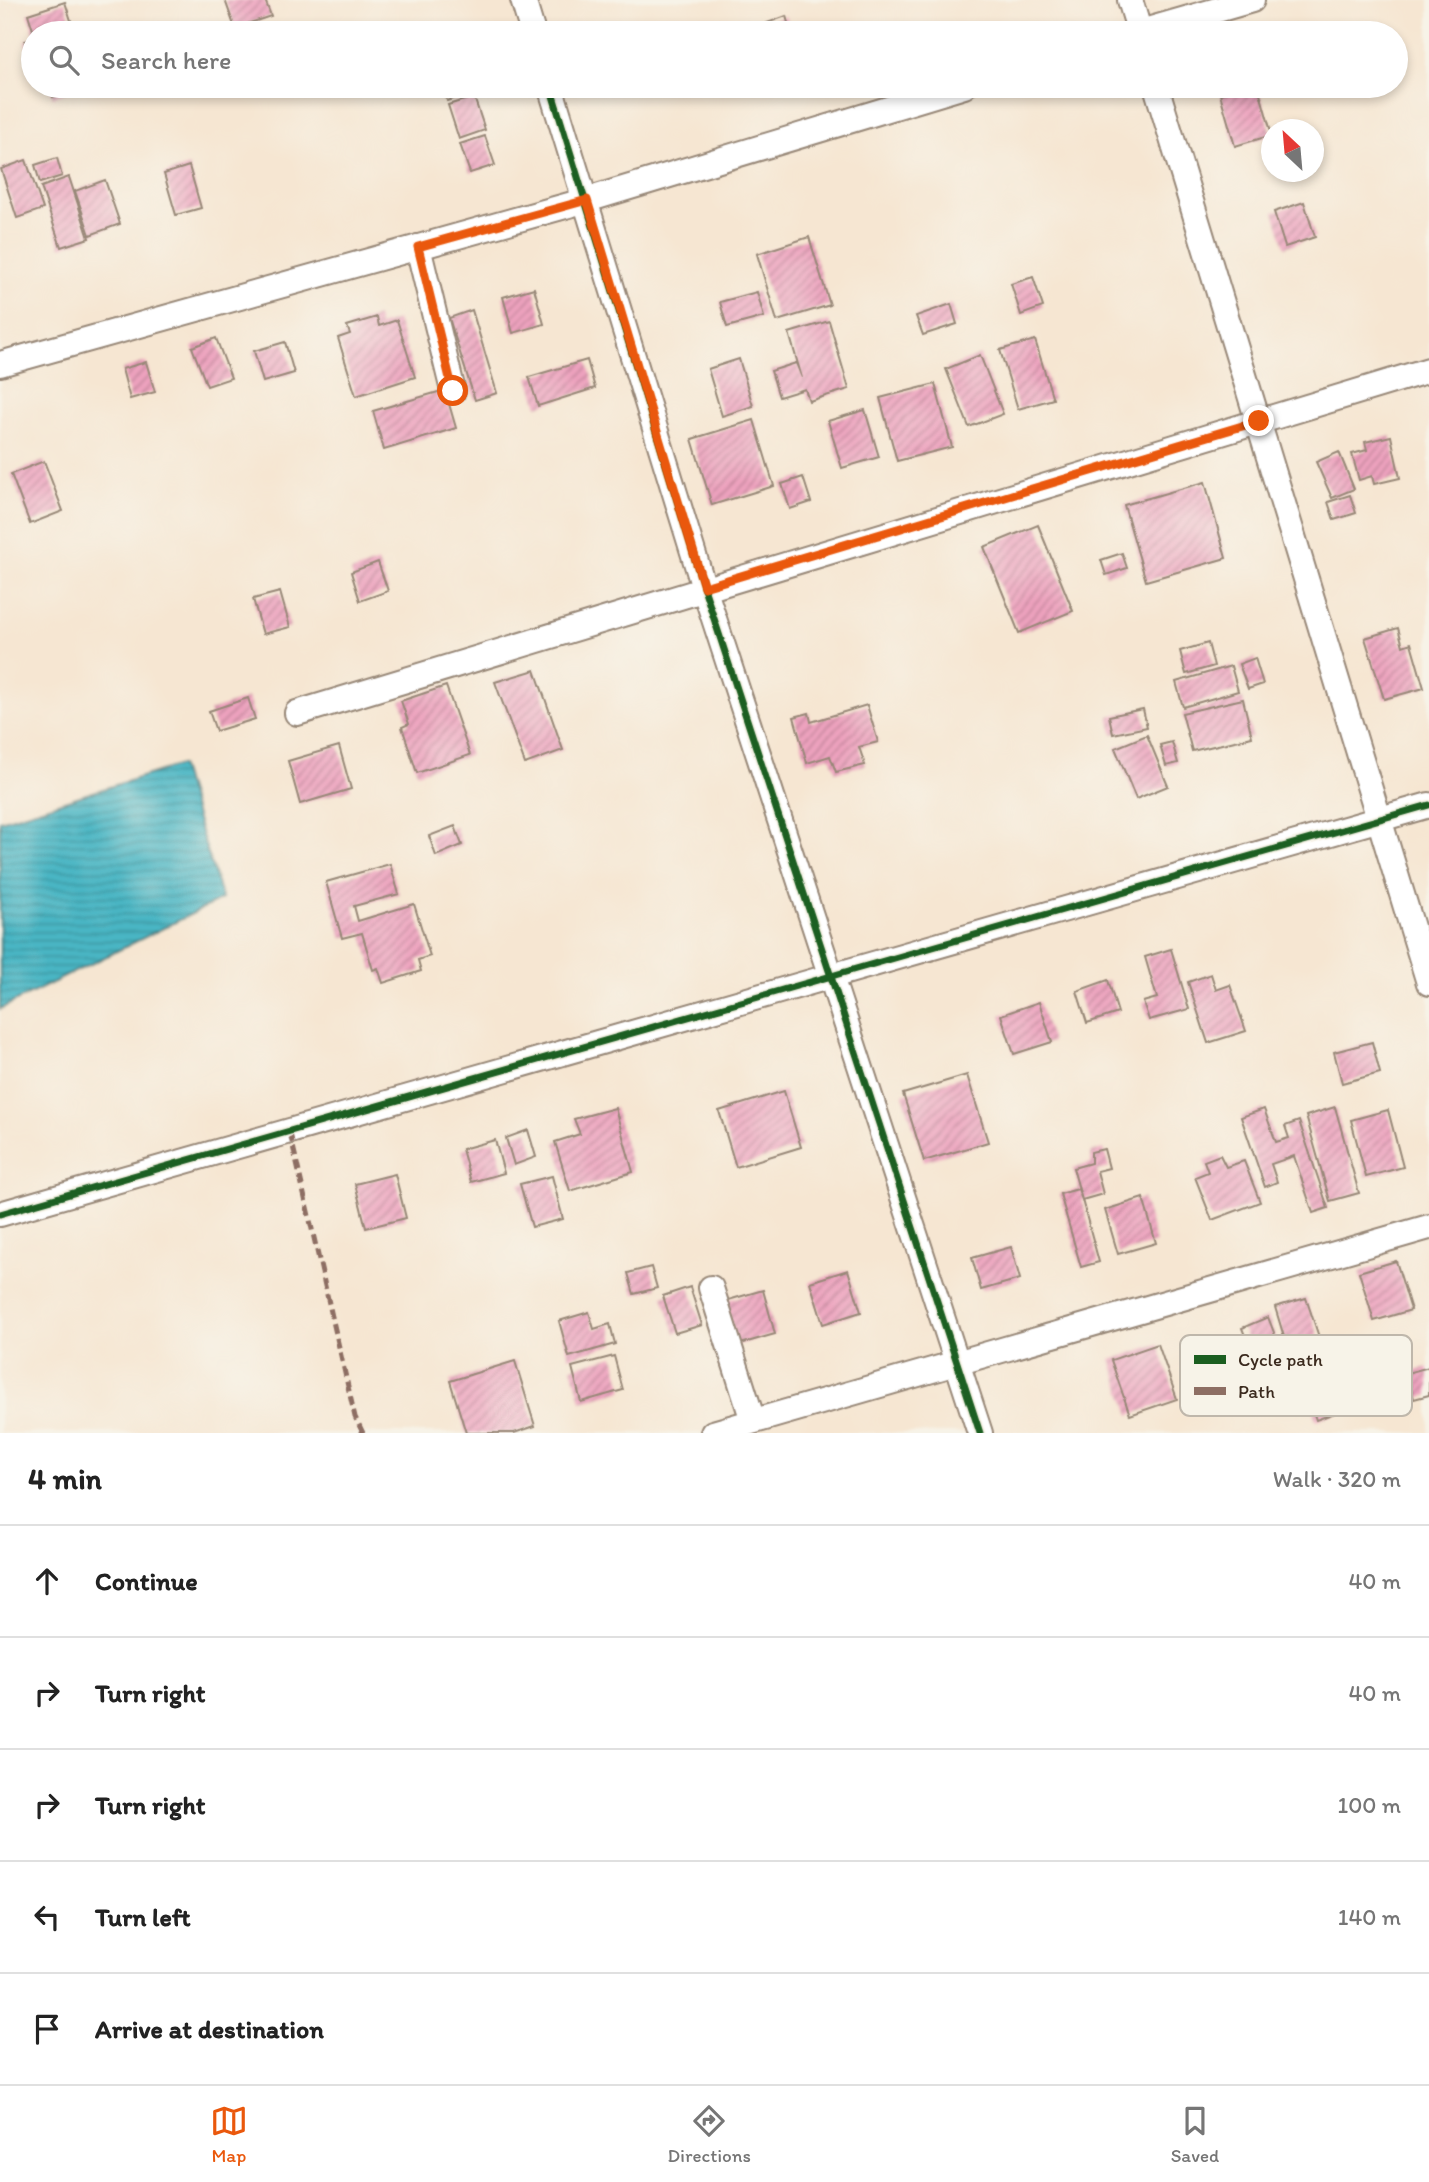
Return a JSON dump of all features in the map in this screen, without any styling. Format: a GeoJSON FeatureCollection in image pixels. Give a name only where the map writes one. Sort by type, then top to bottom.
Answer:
{"type":"FeatureCollection","features":[{"type":"Feature","properties":{"kind":"street"},"geometry":{"type":"LineString","coordinates":[[523,0],[529,21]]}},
{"type":"Feature","properties":{"kind":"street"},"geometry":{"type":"LineString","coordinates":[[1129,0],[1135,21]]}},
{"type":"Feature","properties":{"kind":"street"},"geometry":{"type":"LineString","coordinates":[[1180,21],[1252,0]]}},
{"type":"Feature","properties":{"kind":"street"},"geometry":{"type":"LineString","coordinates":[[554,98],[704,587],[828,974],[980,1433]]}},
{"type":"Feature","properties":{"kind":"street"},"geometry":{"type":"LineString","coordinates":[[0,364],[587,200],[924,98]]}},
{"type":"Feature","properties":{"kind":"street"},"geometry":{"type":"LineString","coordinates":[[1160,98],[1429,983]]}},
{"type":"Feature","properties":{"kind":"street"},"geometry":{"type":"LineString","coordinates":[[418,247],[453,391]]}},
{"type":"Feature","properties":{"kind":"street"},"geometry":{"type":"LineString","coordinates":[[297,713],[704,587],[1429,370]]}},
{"type":"Feature","properties":{"kind":"street"},"geometry":{"type":"LineString","coordinates":[[0,1214],[290,1133],[828,974],[1429,805]]}},
{"type":"Feature","properties":{"kind":"street"},"geometry":{"type":"LineString","coordinates":[[713,1433],[1429,1227]]}},
{"type":"Feature","properties":{"kind":"street"},"geometry":{"type":"LineString","coordinates":[[711,1288],[753,1421]]}},
{"type":"Feature","properties":{"kind":"water"},"geometry":{"type":"Polygon","coordinates":[[[180,765],[222,899],[0,1009],[0,821],[180,765]]]}},
{"type":"Feature","properties":{"kind":"building"},"geometry":{"type":"Polygon","coordinates":[[[225,0],[265,0],[271,16],[256,21],[232,21],[225,0]]]}},
{"type":"Feature","properties":{"kind":"building"},"geometry":{"type":"Polygon","coordinates":[[[65,2],[71,21],[30,21],[28,14],[65,2]]]}},
{"type":"Feature","properties":{"kind":"building"},"geometry":{"type":"Polygon","coordinates":[[[786,16],[787,21],[772,21],[786,16]]]}},
{"type":"Feature","properties":{"kind":"building"},"geometry":{"type":"Polygon","coordinates":[[[474,98],[485,130],[459,139],[448,105],[474,98]]]}},
{"type":"Feature","properties":{"kind":"building"},"geometry":{"type":"Polygon","coordinates":[[[1221,98],[1261,98],[1267,119],[1261,119],[1261,138],[1235,146],[1221,98]]]}},
{"type":"Feature","properties":{"kind":"building"},"geometry":{"type":"Polygon","coordinates":[[[485,136],[495,165],[470,173],[460,144],[485,136]]]}},
{"type":"Feature","properties":{"kind":"building"},"geometry":{"type":"Polygon","coordinates":[[[57,158],[62,176],[40,183],[35,165],[57,158]]]}},
{"type":"Feature","properties":{"kind":"building"},"geometry":{"type":"Polygon","coordinates":[[[26,160],[43,209],[17,218],[1,169],[26,160]]]}},
{"type":"Feature","properties":{"kind":"building"},"geometry":{"type":"Polygon","coordinates":[[[189,166],[201,208],[176,215],[164,174],[189,166]]]}},
{"type":"Feature","properties":{"kind":"building"},"geometry":{"type":"Polygon","coordinates":[[[69,177],[89,238],[61,247],[41,187],[69,177]]]}},
{"type":"Feature","properties":{"kind":"building"},"geometry":{"type":"Polygon","coordinates":[[[105,180],[120,224],[90,235],[75,191],[105,180]]]}},
{"type":"Feature","properties":{"kind":"building"},"geometry":{"type":"Polygon","coordinates":[[[1304,202],[1315,237],[1285,247],[1274,212],[1304,202]]]}},
{"type":"Feature","properties":{"kind":"building"},"geometry":{"type":"Polygon","coordinates":[[[809,237],[830,305],[777,321],[757,254],[809,237]]]}},
{"type":"Feature","properties":{"kind":"building"},"geometry":{"type":"Polygon","coordinates":[[[1033,277],[1043,307],[1021,315],[1011,284],[1033,277]]]}},
{"type":"Feature","properties":{"kind":"building"},"geometry":{"type":"Polygon","coordinates":[[[534,288],[544,324],[513,333],[503,297],[534,288]]]}},
{"type":"Feature","properties":{"kind":"building"},"geometry":{"type":"Polygon","coordinates":[[[757,292],[764,317],[727,327],[720,302],[757,292]]]}},
{"type":"Feature","properties":{"kind":"building"},"geometry":{"type":"Polygon","coordinates":[[[951,304],[957,324],[923,335],[916,316],[951,304]]]}},
{"type":"Feature","properties":{"kind":"building"},"geometry":{"type":"Polygon","coordinates":[[[472,310],[497,393],[475,400],[449,318],[472,310]]]}},
{"type":"Feature","properties":{"kind":"building"},"geometry":{"type":"Polygon","coordinates":[[[377,317],[379,326],[397,320],[415,377],[356,396],[338,338],[350,334],[347,326],[377,317]]]}},
{"type":"Feature","properties":{"kind":"building"},"geometry":{"type":"Polygon","coordinates":[[[829,321],[849,389],[809,401],[805,389],[779,397],[771,371],[796,363],[802,378],[789,333],[829,321]]]}},
{"type":"Feature","properties":{"kind":"building"},"geometry":{"type":"Polygon","coordinates":[[[216,338],[231,378],[207,386],[192,347],[216,338]]]}},
{"type":"Feature","properties":{"kind":"building"},"geometry":{"type":"Polygon","coordinates":[[[1035,340],[1053,399],[1018,409],[1000,350],[1035,340]]]}},
{"type":"Feature","properties":{"kind":"building"},"geometry":{"type":"Polygon","coordinates":[[[285,342],[294,373],[263,382],[254,351],[285,342]]]}},
{"type":"Feature","properties":{"kind":"building"},"geometry":{"type":"Polygon","coordinates":[[[980,355],[1003,414],[969,427],[946,369],[980,355]]]}},
{"type":"Feature","properties":{"kind":"building"},"geometry":{"type":"Polygon","coordinates":[[[739,359],[753,406],[722,416],[708,369],[739,359]]]}},
{"type":"Feature","properties":{"kind":"building"},"geometry":{"type":"Polygon","coordinates":[[[587,360],[595,388],[538,406],[529,377],[587,360]]]}},
{"type":"Feature","properties":{"kind":"building"},"geometry":{"type":"Polygon","coordinates":[[[146,362],[155,392],[130,399],[122,369],[146,362]]]}},
{"type":"Feature","properties":{"kind":"building"},"geometry":{"type":"Polygon","coordinates":[[[935,384],[952,447],[897,461],[880,398],[935,384]]]}},
{"type":"Feature","properties":{"kind":"building"},"geometry":{"type":"Polygon","coordinates":[[[445,390],[456,428],[384,450],[373,411],[445,390]]]}},
{"type":"Feature","properties":{"kind":"building"},"geometry":{"type":"Polygon","coordinates":[[[865,410],[879,457],[842,468],[828,421],[865,410]]]}},
{"type":"Feature","properties":{"kind":"building"},"geometry":{"type":"Polygon","coordinates":[[[754,420],[774,486],[712,505],[692,439],[754,420]]]}},
{"type":"Feature","properties":{"kind":"building"},"geometry":{"type":"Polygon","coordinates":[[[1391,436],[1400,478],[1374,484],[1372,476],[1359,480],[1352,454],[1367,450],[1365,442],[1391,436]]]}},
{"type":"Feature","properties":{"kind":"building"},"geometry":{"type":"Polygon","coordinates":[[[1339,452],[1354,489],[1332,498],[1316,462],[1339,452]]]}},
{"type":"Feature","properties":{"kind":"building"},"geometry":{"type":"Polygon","coordinates":[[[44,461],[63,511],[30,524],[11,474],[44,461]]]}},
{"type":"Feature","properties":{"kind":"building"},"geometry":{"type":"Polygon","coordinates":[[[803,477],[811,502],[790,509],[782,484],[803,477]]]}},
{"type":"Feature","properties":{"kind":"building"},"geometry":{"type":"Polygon","coordinates":[[[1205,482],[1226,558],[1146,581],[1124,505],[1205,482]]]}},
{"type":"Feature","properties":{"kind":"building"},"geometry":{"type":"Polygon","coordinates":[[[1350,495],[1356,513],[1334,520],[1328,502],[1350,495]]]}},
{"type":"Feature","properties":{"kind":"building"},"geometry":{"type":"Polygon","coordinates":[[[1038,525],[1073,611],[1019,633],[984,547],[1038,525]]]}},
{"type":"Feature","properties":{"kind":"building"},"geometry":{"type":"Polygon","coordinates":[[[1122,553],[1127,568],[1106,575],[1101,560],[1122,553]]]}},
{"type":"Feature","properties":{"kind":"building"},"geometry":{"type":"Polygon","coordinates":[[[378,562],[388,591],[360,601],[351,572],[378,562]]]}},
{"type":"Feature","properties":{"kind":"building"},"geometry":{"type":"Polygon","coordinates":[[[280,592],[290,627],[263,634],[253,599],[280,592]]]}},
{"type":"Feature","properties":{"kind":"building"},"geometry":{"type":"Polygon","coordinates":[[[1398,628],[1403,646],[1411,643],[1424,688],[1384,699],[1365,638],[1398,628]]]}},
{"type":"Feature","properties":{"kind":"building"},"geometry":{"type":"Polygon","coordinates":[[[1208,643],[1214,666],[1186,674],[1180,651],[1208,643]]]}},
{"type":"Feature","properties":{"kind":"building"},"geometry":{"type":"Polygon","coordinates":[[[1255,658],[1263,684],[1248,689],[1239,664],[1255,658]]]}},
{"type":"Feature","properties":{"kind":"building"},"geometry":{"type":"Polygon","coordinates":[[[1231,666],[1238,691],[1183,707],[1176,682],[1231,666]]]}},
{"type":"Feature","properties":{"kind":"building"},"geometry":{"type":"Polygon","coordinates":[[[535,670],[563,750],[525,764],[495,682],[535,670]]]}},
{"type":"Feature","properties":{"kind":"building"},"geometry":{"type":"Polygon","coordinates":[[[446,686],[470,755],[417,773],[402,727],[409,724],[401,701],[446,686]]]}},
{"type":"Feature","properties":{"kind":"building"},"geometry":{"type":"Polygon","coordinates":[[[248,698],[255,719],[216,731],[209,711],[248,698]]]}},
{"type":"Feature","properties":{"kind":"building"},"geometry":{"type":"Polygon","coordinates":[[[1243,699],[1252,737],[1192,751],[1182,713],[1243,699]]]}},
{"type":"Feature","properties":{"kind":"building"},"geometry":{"type":"Polygon","coordinates":[[[867,705],[878,742],[859,747],[865,765],[836,772],[830,756],[807,763],[794,717],[809,713],[811,722],[867,705]]]}},
{"type":"Feature","properties":{"kind":"building"},"geometry":{"type":"Polygon","coordinates":[[[1143,709],[1147,727],[1113,734],[1109,716],[1143,709]]]}},
{"type":"Feature","properties":{"kind":"building"},"geometry":{"type":"Polygon","coordinates":[[[1147,735],[1168,786],[1136,799],[1115,748],[1147,735]]]}},
{"type":"Feature","properties":{"kind":"building"},"geometry":{"type":"Polygon","coordinates":[[[1172,742],[1178,763],[1166,766],[1160,745],[1172,742]]]}},
{"type":"Feature","properties":{"kind":"building"},"geometry":{"type":"Polygon","coordinates":[[[339,746],[351,789],[300,804],[288,761],[339,746]]]}},
{"type":"Feature","properties":{"kind":"building"},"geometry":{"type":"Polygon","coordinates":[[[455,826],[462,845],[436,856],[429,836],[455,826]]]}},
{"type":"Feature","properties":{"kind":"building"},"geometry":{"type":"Polygon","coordinates":[[[390,864],[399,894],[354,906],[358,921],[414,904],[430,956],[418,960],[421,971],[383,983],[378,968],[373,970],[362,933],[342,938],[326,882],[390,864]]]}},
{"type":"Feature","properties":{"kind":"building"},"geometry":{"type":"Polygon","coordinates":[[[1171,949],[1189,1009],[1149,1020],[1143,1002],[1157,998],[1145,957],[1171,949]]]}},
{"type":"Feature","properties":{"kind":"building"},"geometry":{"type":"Polygon","coordinates":[[[1211,974],[1216,990],[1230,985],[1246,1031],[1208,1043],[1188,982],[1211,974]]]}},
{"type":"Feature","properties":{"kind":"building"},"geometry":{"type":"Polygon","coordinates":[[[1108,980],[1118,1013],[1087,1023],[1077,991],[1108,980]]]}},
{"type":"Feature","properties":{"kind":"building"},"geometry":{"type":"Polygon","coordinates":[[[1039,1002],[1052,1042],[1014,1054],[1001,1015],[1039,1002]]]}},
{"type":"Feature","properties":{"kind":"building"},"geometry":{"type":"Polygon","coordinates":[[[1372,1042],[1380,1073],[1342,1083],[1334,1052],[1372,1042]]]}},
{"type":"Feature","properties":{"kind":"building"},"geometry":{"type":"Polygon","coordinates":[[[967,1075],[988,1142],[924,1161],[903,1094],[967,1075]]]}},
{"type":"Feature","properties":{"kind":"building"},"geometry":{"type":"Polygon","coordinates":[[[784,1091],[801,1147],[736,1167],[719,1111],[784,1091]]]}},
{"type":"Feature","properties":{"kind":"building"},"geometry":{"type":"Polygon","coordinates":[[[1335,1107],[1359,1193],[1330,1201],[1306,1116],[1335,1107]]]}},
{"type":"Feature","properties":{"kind":"building"},"geometry":{"type":"Polygon","coordinates":[[[615,1108],[633,1172],[570,1191],[555,1142],[580,1134],[574,1119],[615,1108]]]}},
{"type":"Feature","properties":{"kind":"building"},"geometry":{"type":"Polygon","coordinates":[[[1264,1109],[1276,1142],[1289,1138],[1285,1126],[1299,1121],[1328,1208],[1313,1213],[1294,1156],[1271,1164],[1277,1182],[1265,1187],[1241,1117],[1264,1109]]]}},
{"type":"Feature","properties":{"kind":"building"},"geometry":{"type":"Polygon","coordinates":[[[1388,1110],[1403,1167],[1366,1177],[1351,1120],[1388,1110]]]}},
{"type":"Feature","properties":{"kind":"building"},"geometry":{"type":"Polygon","coordinates":[[[528,1130],[536,1157],[514,1165],[506,1138],[528,1130]]]}},
{"type":"Feature","properties":{"kind":"building"},"geometry":{"type":"Polygon","coordinates":[[[495,1140],[504,1173],[471,1182],[462,1149],[495,1140]]]}},
{"type":"Feature","properties":{"kind":"building"},"geometry":{"type":"Polygon","coordinates":[[[1104,1149],[1109,1168],[1097,1171],[1103,1194],[1082,1200],[1073,1168],[1091,1163],[1091,1152],[1104,1149]]]}},
{"type":"Feature","properties":{"kind":"building"},"geometry":{"type":"Polygon","coordinates":[[[1220,1155],[1226,1167],[1244,1161],[1260,1202],[1212,1220],[1195,1177],[1208,1172],[1204,1161],[1220,1155]]]}},
{"type":"Feature","properties":{"kind":"building"},"geometry":{"type":"Polygon","coordinates":[[[395,1174],[406,1218],[366,1228],[355,1184],[395,1174]]]}},
{"type":"Feature","properties":{"kind":"building"},"geometry":{"type":"Polygon","coordinates":[[[552,1176],[563,1219],[532,1227],[520,1184],[552,1176]]]}},
{"type":"Feature","properties":{"kind":"building"},"geometry":{"type":"Polygon","coordinates":[[[1078,1189],[1099,1262],[1081,1267],[1060,1194],[1078,1189]]]}},
{"type":"Feature","properties":{"kind":"building"},"geometry":{"type":"Polygon","coordinates":[[[1143,1198],[1156,1243],[1118,1254],[1105,1210],[1143,1198]]]}},
{"type":"Feature","properties":{"kind":"building"},"geometry":{"type":"Polygon","coordinates":[[[1011,1247],[1020,1279],[981,1290],[972,1258],[1011,1247]]]}},
{"type":"Feature","properties":{"kind":"building"},"geometry":{"type":"Polygon","coordinates":[[[1396,1261],[1411,1310],[1374,1321],[1359,1272],[1396,1261]]]}},
{"type":"Feature","properties":{"kind":"building"},"geometry":{"type":"Polygon","coordinates":[[[651,1267],[657,1288],[634,1294],[628,1273],[651,1267]]]}},
{"type":"Feature","properties":{"kind":"building"},"geometry":{"type":"Polygon","coordinates":[[[848,1270],[861,1312],[823,1324],[810,1282],[848,1270]]]}},
{"type":"Feature","properties":{"kind":"building"},"geometry":{"type":"Polygon","coordinates":[[[690,1287],[702,1325],[675,1333],[663,1296],[690,1287]]]}},
{"type":"Feature","properties":{"kind":"building"},"geometry":{"type":"Polygon","coordinates":[[[763,1290],[775,1334],[737,1345],[725,1301],[763,1290]]]}},
{"type":"Feature","properties":{"kind":"building"},"geometry":{"type":"Polygon","coordinates":[[[1306,1298],[1318,1335],[1283,1335],[1275,1307],[1306,1298]]]}},
{"type":"Feature","properties":{"kind":"building"},"geometry":{"type":"Polygon","coordinates":[[[589,1312],[594,1329],[610,1324],[615,1344],[569,1357],[559,1321],[589,1312]]]}},
{"type":"Feature","properties":{"kind":"building"},"geometry":{"type":"Polygon","coordinates":[[[1268,1317],[1275,1335],[1245,1335],[1242,1328],[1268,1317]]]}},
{"type":"Feature","properties":{"kind":"building"},"geometry":{"type":"Polygon","coordinates":[[[1158,1344],[1177,1399],[1130,1415],[1111,1360],[1158,1344]]]}},
{"type":"Feature","properties":{"kind":"building"},"geometry":{"type":"Polygon","coordinates":[[[614,1356],[623,1390],[581,1402],[572,1367],[614,1356]]]}},
{"type":"Feature","properties":{"kind":"building"},"geometry":{"type":"Polygon","coordinates":[[[515,1361],[535,1426],[514,1433],[466,1433],[450,1381],[515,1361]]]}},
{"type":"Feature","properties":{"kind":"building"},"geometry":{"type":"Polygon","coordinates":[[[1429,1367],[1429,1395],[1414,1399],[1412,1372],[1429,1367]]]}},
{"type":"Feature","properties":{"kind":"marked path"},"geometry":{"type":"LineString","coordinates":[[290,1133],[355,1417],[363,1433]]}},
{"type":"Feature","properties":{"kind":"cycle path"},"geometry":{"type":"LineString","coordinates":[[554,98],[704,588],[980,1433]]}},
{"type":"Feature","properties":{"kind":"cycle path"},"geometry":{"type":"LineString","coordinates":[[0,1214],[1429,805]]}},
{"type":"Feature","properties":{"kind":"route"},"geometry":{"type":"LineString","coordinates":[[453,391],[418,247],[587,200],[704,587],[1259,421]]}}]}
